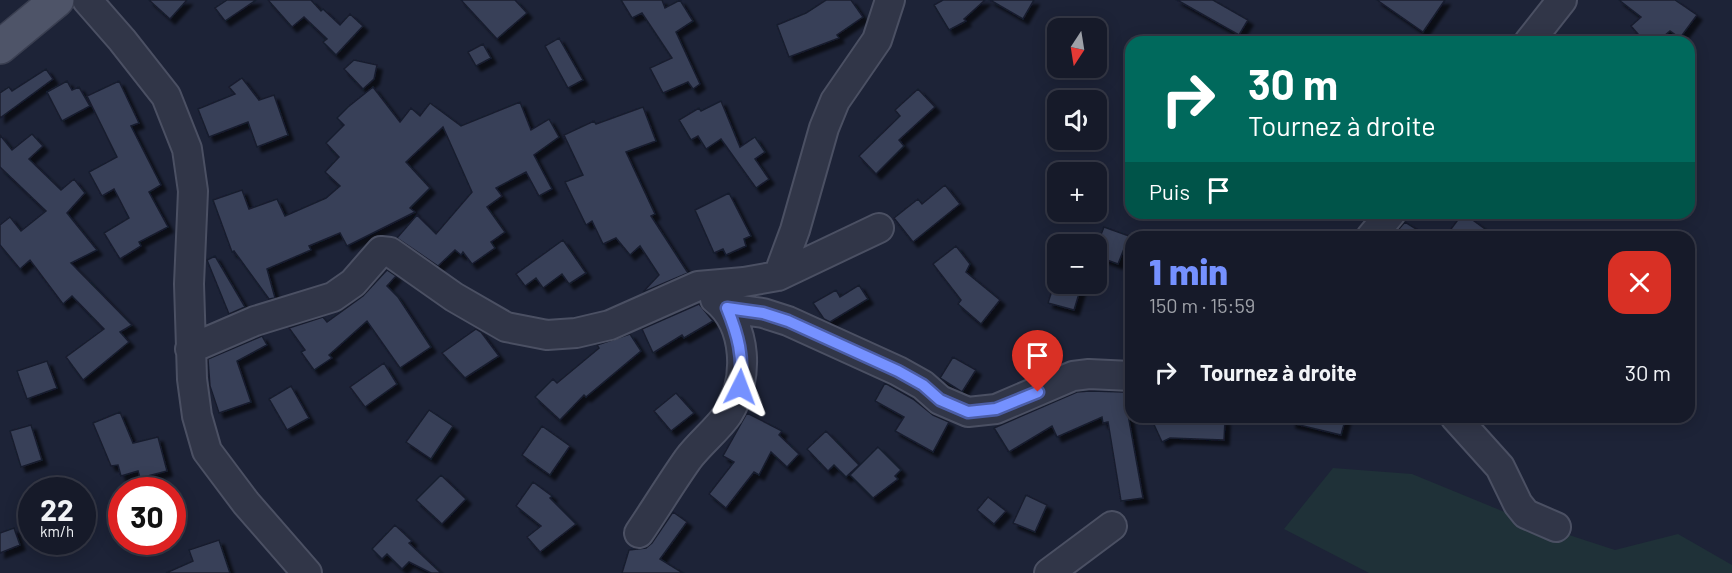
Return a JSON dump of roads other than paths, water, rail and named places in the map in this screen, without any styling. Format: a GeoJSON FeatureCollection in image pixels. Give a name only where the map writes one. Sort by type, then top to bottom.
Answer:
{"type":"FeatureCollection","features":[{"type":"Feature","properties":{"kind":"main road"},"geometry":{"type":"LineString","coordinates":[[0,47],[43,5]]}},
{"type":"Feature","properties":{"kind":"street"},"geometry":{"type":"LineString","coordinates":[[87,0],[166,96],[187,149],[193,191],[189,284],[190,349],[197,416],[207,451],[246,503],[307,573]]}},
{"type":"Feature","properties":{"kind":"street"},"geometry":{"type":"LineString","coordinates":[[778,276],[790,246],[824,128],[836,101],[877,40],[890,0]]}},
{"type":"Feature","properties":{"kind":"street"},"geometry":{"type":"LineString","coordinates":[[1534,36],[1562,0]]}},
{"type":"Feature","properties":{"kind":"street"},"geometry":{"type":"LineString","coordinates":[[1376,231],[1386,219]]}},
{"type":"Feature","properties":{"kind":"street"},"geometry":{"type":"LineString","coordinates":[[190,349],[255,321],[333,297],[353,283],[381,251],[390,252],[454,297],[506,327],[547,335],[576,333],[610,325],[698,286],[778,276],[879,228]]}},
{"type":"Feature","properties":{"kind":"street"},"geometry":{"type":"LineString","coordinates":[[698,286],[727,308],[763,313],[788,321],[898,371],[923,385],[940,400],[968,412],[996,409],[1073,376],[1089,374],[1125,376]]}},
{"type":"Feature","properties":{"kind":"street"},"geometry":{"type":"LineString","coordinates":[[639,533],[689,458],[728,413],[740,387],[742,370],[740,341],[727,308]]}},
{"type":"Feature","properties":{"kind":"street"},"geometry":{"type":"LineString","coordinates":[[1460,423],[1500,467],[1518,504],[1526,514],[1556,527]]}},
{"type":"Feature","properties":{"kind":"street"},"geometry":{"type":"LineString","coordinates":[[1049,573],[1112,526]]}}]}
